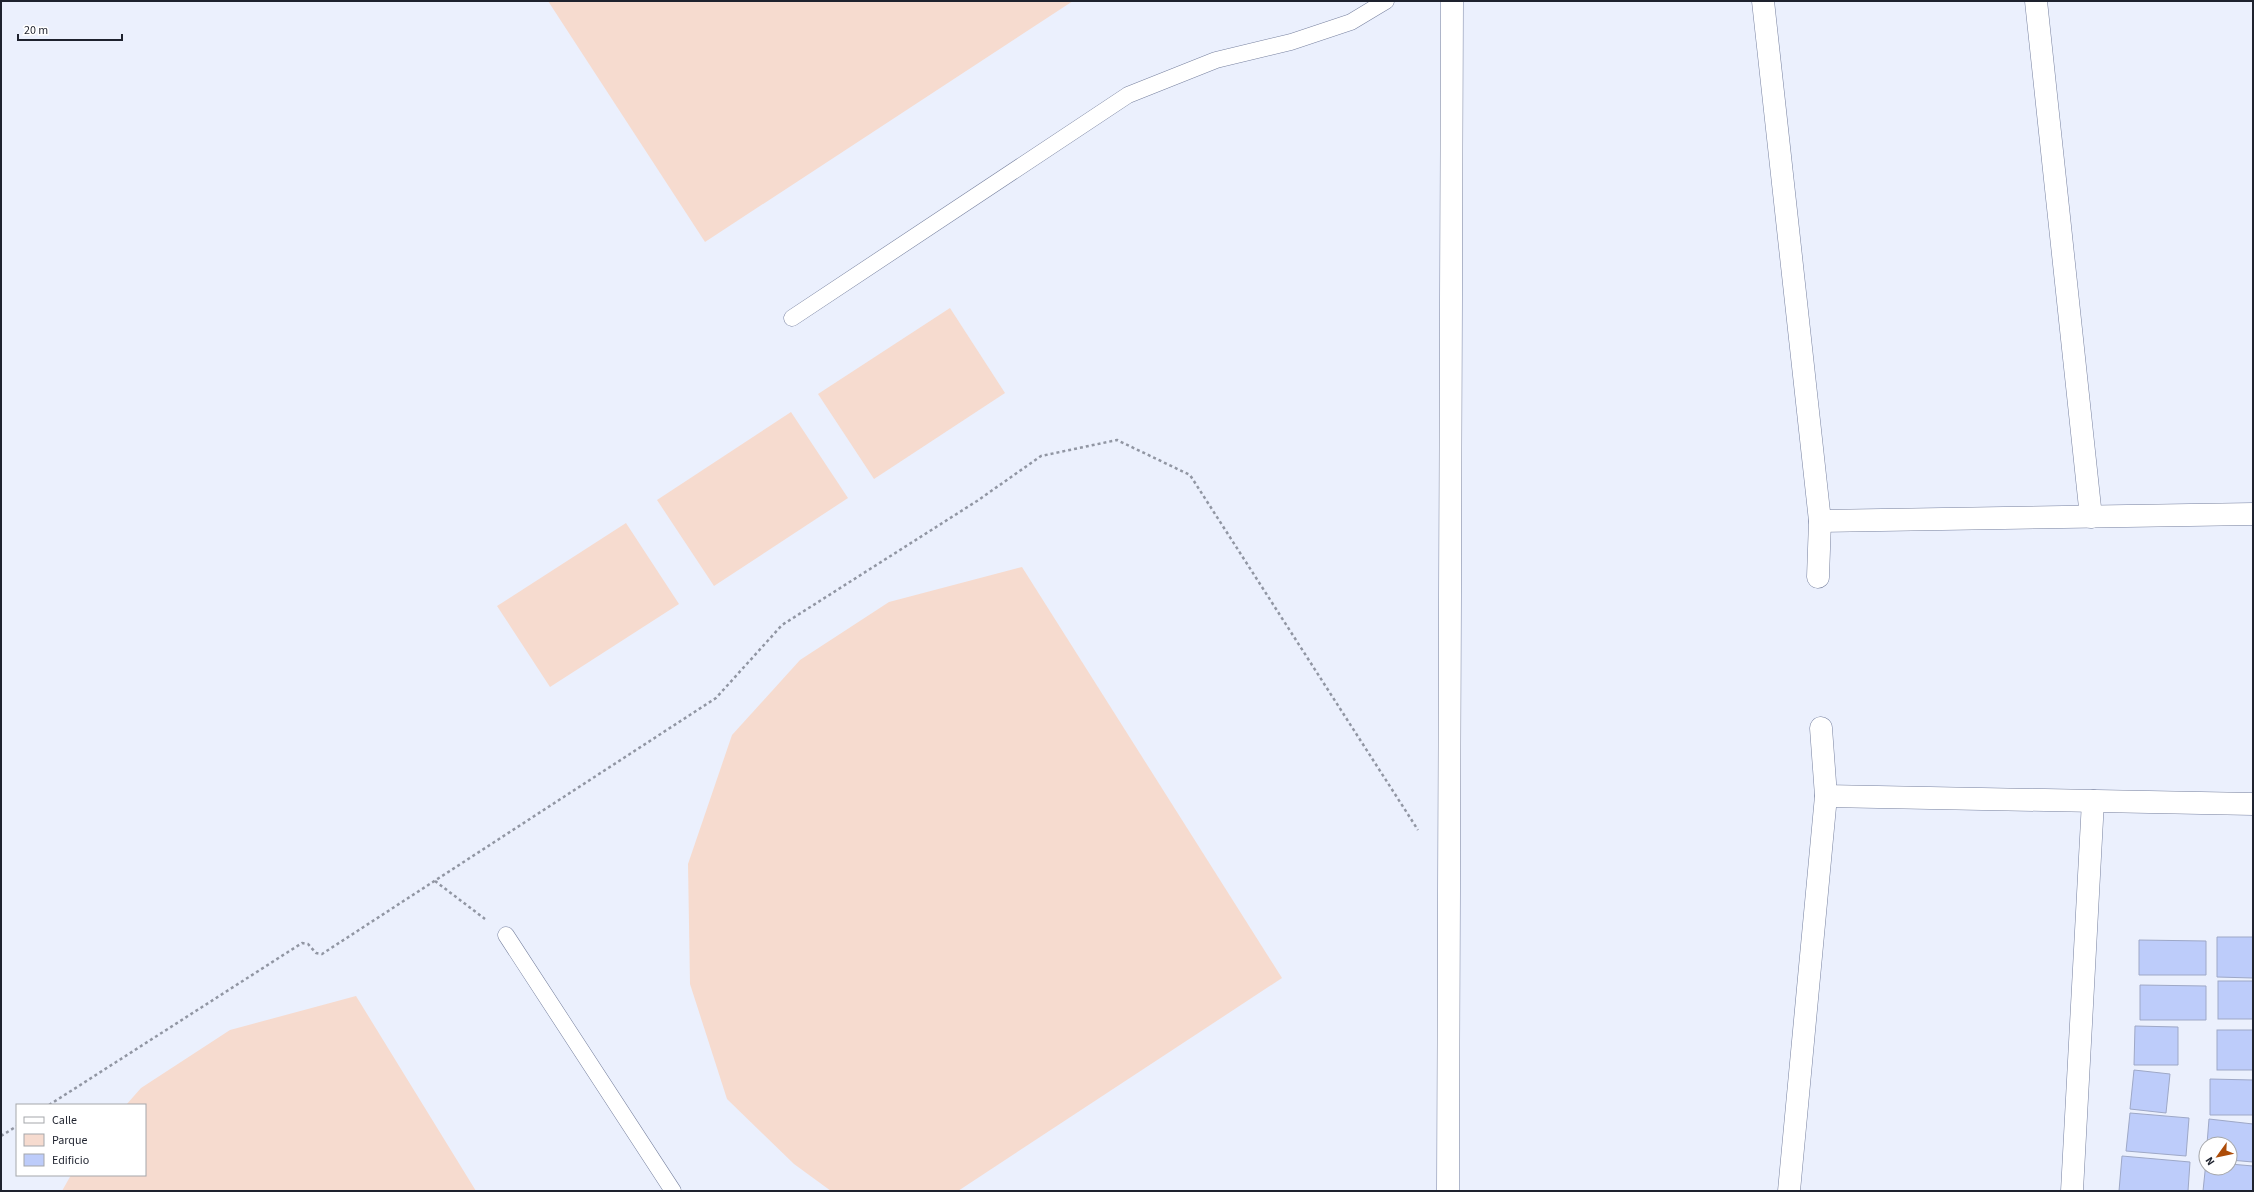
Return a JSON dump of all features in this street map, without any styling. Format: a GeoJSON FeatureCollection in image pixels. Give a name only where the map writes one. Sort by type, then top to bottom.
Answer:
{"type":"FeatureCollection","features":[{"type":"Feature","properties":{"kind":"street"},"geometry":{"type":"LineString","coordinates":[[1448,1191],[1452,1]]}},
{"type":"Feature","properties":{"kind":"street"},"geometry":{"type":"LineString","coordinates":[[1763,1],[1820,521],[1818,578]]}},
{"type":"Feature","properties":{"kind":"street"},"geometry":{"type":"LineString","coordinates":[[2036,1],[2091,517]]}},
{"type":"Feature","properties":{"kind":"street"},"geometry":{"type":"LineString","coordinates":[[1820,521],[2253,514]]}},
{"type":"Feature","properties":{"kind":"street"},"geometry":{"type":"LineString","coordinates":[[1789,1191],[1826,796],[1821,728]]}},
{"type":"Feature","properties":{"kind":"street"},"geometry":{"type":"LineString","coordinates":[[1826,796],[2253,804]]}},
{"type":"Feature","properties":{"kind":"street"},"geometry":{"type":"LineString","coordinates":[[2072,1191],[2093,800]]}},
{"type":"Feature","properties":{"kind":"lane"},"geometry":{"type":"LineString","coordinates":[[792,318],[1128,94],[1216,60],[1291,42],[1351,22],[1386,1]]}},
{"type":"Feature","properties":{"kind":"lane"},"geometry":{"type":"LineString","coordinates":[[506,935],[673,1191]]}},
{"type":"Feature","properties":{"kind":"path"},"geometry":{"type":"LineString","coordinates":[[51,1104],[302,943],[308,944],[316,953],[322,954],[716,698],[782,625],[977,501],[1041,456],[1117,440],[1190,475],[1428,844],[1448,850]]}},
{"type":"Feature","properties":{"kind":"path"},"geometry":{"type":"LineString","coordinates":[[435,881],[506,935]]}},
{"type":"Feature","properties":{"kind":"path"},"geometry":{"type":"LineString","coordinates":[[1,1136],[16,1127]]}},
{"type":"Feature","properties":{"kind":"green space"},"geometry":{"type":"Polygon","coordinates":[[[548,1],[1073,1],[705,242],[548,1]]]}},
{"type":"Feature","properties":{"kind":"green space"},"geometry":{"type":"Polygon","coordinates":[[[950,308],[1005,393],[874,479],[818,394],[950,308]]]}},
{"type":"Feature","properties":{"kind":"green space"},"geometry":{"type":"Polygon","coordinates":[[[791,412],[848,498],[714,586],[657,500],[791,412]]]}},
{"type":"Feature","properties":{"kind":"green space"},"geometry":{"type":"Polygon","coordinates":[[[626,523],[679,604],[550,687],[497,606],[626,523]]]}},
{"type":"Feature","properties":{"kind":"green space"},"geometry":{"type":"Polygon","coordinates":[[[1022,567],[1282,978],[958,1191],[831,1191],[794,1164],[727,1099],[690,984],[688,864],[732,735],[800,660],[889,602],[1022,567]]]}},
{"type":"Feature","properties":{"kind":"green space"},"geometry":{"type":"Polygon","coordinates":[[[356,996],[476,1191],[62,1191],[70,1176],[146,1176],[146,1104],[127,1104],[141,1088],[230,1030],[356,996]]]}},
{"type":"Feature","properties":{"kind":"building"},"geometry":{"type":"Polygon","coordinates":[[[2217,937],[2253,937],[2253,978],[2217,977],[2217,937]]]}},
{"type":"Feature","properties":{"kind":"building"},"geometry":{"type":"Polygon","coordinates":[[[2139,940],[2206,941],[2206,975],[2139,975],[2139,940]]]}},
{"type":"Feature","properties":{"kind":"building"},"geometry":{"type":"Polygon","coordinates":[[[2218,981],[2253,981],[2253,1019],[2218,1019],[2218,981]]]}},
{"type":"Feature","properties":{"kind":"building"},"geometry":{"type":"Polygon","coordinates":[[[2140,985],[2206,986],[2206,1020],[2140,1020],[2140,985]]]}},
{"type":"Feature","properties":{"kind":"building"},"geometry":{"type":"Polygon","coordinates":[[[2135,1026],[2178,1027],[2178,1065],[2134,1065],[2135,1026]]]}},
{"type":"Feature","properties":{"kind":"building"},"geometry":{"type":"Polygon","coordinates":[[[2217,1030],[2253,1030],[2253,1070],[2217,1070],[2217,1030]]]}},
{"type":"Feature","properties":{"kind":"building"},"geometry":{"type":"Polygon","coordinates":[[[2134,1070],[2170,1074],[2166,1113],[2130,1109],[2134,1070]]]}},
{"type":"Feature","properties":{"kind":"building"},"geometry":{"type":"Polygon","coordinates":[[[2210,1079],[2253,1080],[2253,1115],[2210,1115],[2210,1079]]]}},
{"type":"Feature","properties":{"kind":"building"},"geometry":{"type":"Polygon","coordinates":[[[2130,1113],[2189,1118],[2186,1156],[2126,1151],[2130,1113]]]}},
{"type":"Feature","properties":{"kind":"building"},"geometry":{"type":"Polygon","coordinates":[[[2209,1119],[2253,1124],[2253,1162],[2238,1161],[2238,1136],[2208,1136],[2209,1119]]]}},
{"type":"Feature","properties":{"kind":"building"},"geometry":{"type":"Polygon","coordinates":[[[2122,1156],[2190,1162],[2188,1191],[2119,1191],[2122,1156]]]}},
{"type":"Feature","properties":{"kind":"building"},"geometry":{"type":"Polygon","coordinates":[[[2238,1165],[2253,1166],[2253,1191],[2203,1191],[2205,1176],[2238,1176],[2238,1165]]]}}]}
